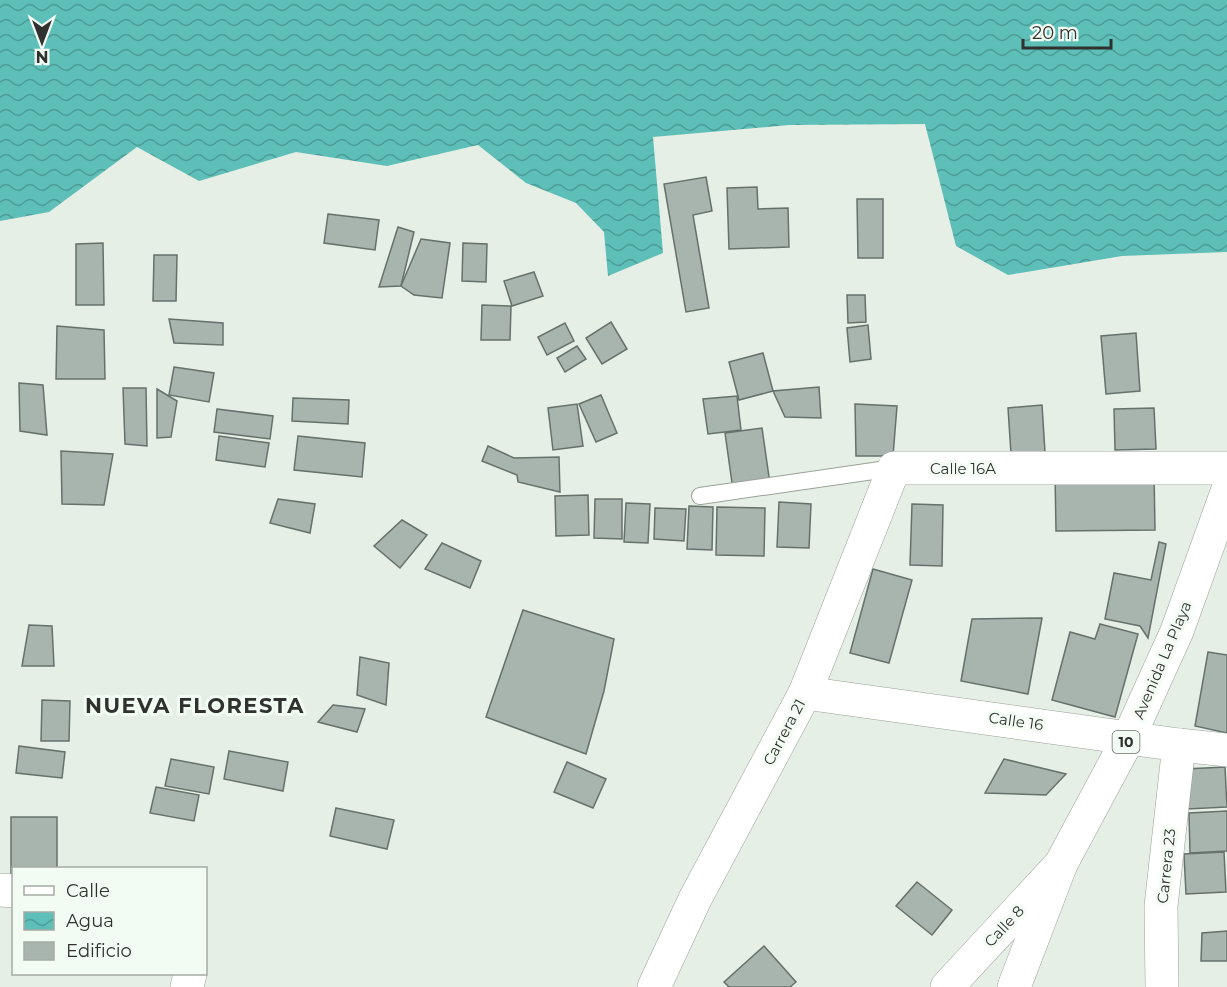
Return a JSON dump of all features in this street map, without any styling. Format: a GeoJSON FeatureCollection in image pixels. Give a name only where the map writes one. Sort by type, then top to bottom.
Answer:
{"type":"FeatureCollection","features":[{"type":"Feature","properties":{"kind":"street","name":"Calle 16A"},"geometry":{"type":"LineString","coordinates":[[894,468],[1227,468]]}},
{"type":"Feature","properties":{"kind":"street","name":"Carrera 21"},"geometry":{"type":"LineString","coordinates":[[654,987],[695,899],[805,693],[894,468]]}},
{"type":"Feature","properties":{"kind":"street","name":"Avenida La Playa"},"geometry":{"type":"LineString","coordinates":[[1014,987],[1061,864],[1129,737],[1177,631],[1227,492]]}},
{"type":"Feature","properties":{"kind":"street","name":"Calle 16"},"geometry":{"type":"LineString","coordinates":[[805,693],[1227,750]]}},
{"type":"Feature","properties":{"kind":"street","name":"Carrera 23"},"geometry":{"type":"LineString","coordinates":[[1162,987],[1161,906],[1179,745]]}},
{"type":"Feature","properties":{"kind":"street","name":"Calle 8"},"geometry":{"type":"LineString","coordinates":[[947,987],[1061,864]]}},
{"type":"Feature","properties":{"kind":"lane","name":"Calle 16A"},"geometry":{"type":"LineString","coordinates":[[700,496],[894,468]]}},
{"type":"Feature","properties":{"kind":"water"},"geometry":{"type":"Polygon","coordinates":[[[0,0],[1227,0],[1227,252],[1122,256],[1008,275],[956,246],[925,124],[789,125],[653,137],[663,253],[608,276],[604,232],[576,203],[526,183],[478,145],[387,166],[296,152],[199,181],[137,147],[49,212],[0,221],[0,0]]]}},
{"type":"Feature","properties":{"kind":"building"},"geometry":{"type":"Polygon","coordinates":[[[706,177],[712,211],[693,215],[709,308],[686,312],[664,184],[706,177]]]}},
{"type":"Feature","properties":{"kind":"building"},"geometry":{"type":"Polygon","coordinates":[[[757,187],[758,209],[788,208],[789,247],[729,249],[727,188],[757,187]]]}},
{"type":"Feature","properties":{"kind":"building"},"geometry":{"type":"Polygon","coordinates":[[[857,199],[883,199],[883,258],[858,258],[857,199]]]}},
{"type":"Feature","properties":{"kind":"building"},"geometry":{"type":"Polygon","coordinates":[[[328,214],[379,220],[375,250],[324,243],[328,214]]]}},
{"type":"Feature","properties":{"kind":"building"},"geometry":{"type":"Polygon","coordinates":[[[398,227],[414,232],[401,286],[379,287],[398,227]]]}},
{"type":"Feature","properties":{"kind":"building"},"geometry":{"type":"Polygon","coordinates":[[[421,239],[450,243],[442,298],[414,295],[401,286],[421,239]]]}},
{"type":"Feature","properties":{"kind":"building"},"geometry":{"type":"Polygon","coordinates":[[[103,243],[104,305],[76,305],[76,244],[103,243]]]}},
{"type":"Feature","properties":{"kind":"building"},"geometry":{"type":"Polygon","coordinates":[[[463,243],[487,244],[486,282],[462,281],[463,243]]]}},
{"type":"Feature","properties":{"kind":"building"},"geometry":{"type":"Polygon","coordinates":[[[154,255],[177,255],[176,301],[153,301],[154,255]]]}},
{"type":"Feature","properties":{"kind":"building"},"geometry":{"type":"Polygon","coordinates":[[[534,272],[543,296],[512,306],[504,281],[534,272]]]}},
{"type":"Feature","properties":{"kind":"building"},"geometry":{"type":"Polygon","coordinates":[[[847,295],[865,295],[866,322],[848,323],[847,295]]]}},
{"type":"Feature","properties":{"kind":"building"},"geometry":{"type":"Polygon","coordinates":[[[482,305],[511,306],[510,340],[481,340],[482,305]]]}},
{"type":"Feature","properties":{"kind":"building"},"geometry":{"type":"Polygon","coordinates":[[[169,319],[223,323],[223,345],[174,343],[169,319]]]}},
{"type":"Feature","properties":{"kind":"building"},"geometry":{"type":"Polygon","coordinates":[[[611,322],[627,349],[602,364],[586,338],[611,322]]]}},
{"type":"Feature","properties":{"kind":"building"},"geometry":{"type":"Polygon","coordinates":[[[565,323],[574,341],[547,355],[538,337],[565,323]]]}},
{"type":"Feature","properties":{"kind":"building"},"geometry":{"type":"Polygon","coordinates":[[[868,325],[871,359],[850,362],[847,328],[868,325]]]}},
{"type":"Feature","properties":{"kind":"building"},"geometry":{"type":"Polygon","coordinates":[[[57,326],[104,330],[105,379],[56,379],[57,326]]]}},
{"type":"Feature","properties":{"kind":"building"},"geometry":{"type":"Polygon","coordinates":[[[1136,333],[1140,391],[1106,394],[1101,336],[1136,333]]]}},
{"type":"Feature","properties":{"kind":"building"},"geometry":{"type":"Polygon","coordinates":[[[577,346],[586,359],[565,372],[557,358],[577,346]]]}},
{"type":"Feature","properties":{"kind":"building"},"geometry":{"type":"Polygon","coordinates":[[[763,353],[773,391],[739,400],[729,362],[763,353]]]}},
{"type":"Feature","properties":{"kind":"building"},"geometry":{"type":"Polygon","coordinates":[[[174,367],[214,373],[209,402],[169,395],[174,367]]]}},
{"type":"Feature","properties":{"kind":"building"},"geometry":{"type":"Polygon","coordinates":[[[19,383],[43,385],[47,435],[20,431],[19,383]]]}},
{"type":"Feature","properties":{"kind":"building"},"geometry":{"type":"Polygon","coordinates":[[[819,387],[821,418],[785,417],[773,391],[819,387]]]}},
{"type":"Feature","properties":{"kind":"building"},"geometry":{"type":"Polygon","coordinates":[[[123,388],[146,388],[147,446],[125,444],[123,388]]]}},
{"type":"Feature","properties":{"kind":"building"},"geometry":{"type":"Polygon","coordinates":[[[157,389],[177,401],[171,437],[157,438],[157,389]]]}},
{"type":"Feature","properties":{"kind":"building"},"geometry":{"type":"Polygon","coordinates":[[[601,395],[617,433],[596,442],[579,404],[601,395]]]}},
{"type":"Feature","properties":{"kind":"building"},"geometry":{"type":"Polygon","coordinates":[[[737,396],[741,430],[708,434],[703,399],[737,396]]]}},
{"type":"Feature","properties":{"kind":"building"},"geometry":{"type":"Polygon","coordinates":[[[293,398],[349,400],[348,424],[292,421],[293,398]]]}},
{"type":"Feature","properties":{"kind":"building"},"geometry":{"type":"Polygon","coordinates":[[[577,404],[583,446],[553,450],[548,408],[577,404]]]}},
{"type":"Feature","properties":{"kind":"building"},"geometry":{"type":"Polygon","coordinates":[[[855,404],[897,406],[893,456],[856,456],[855,404]]]}},
{"type":"Feature","properties":{"kind":"building"},"geometry":{"type":"Polygon","coordinates":[[[1042,405],[1045,452],[1011,454],[1008,408],[1042,405]]]}},
{"type":"Feature","properties":{"kind":"building"},"geometry":{"type":"Polygon","coordinates":[[[1154,408],[1156,449],[1115,450],[1114,409],[1154,408]]]}},
{"type":"Feature","properties":{"kind":"building"},"geometry":{"type":"Polygon","coordinates":[[[217,409],[273,416],[270,439],[214,432],[217,409]]]}},
{"type":"Feature","properties":{"kind":"building"},"geometry":{"type":"Polygon","coordinates":[[[762,428],[770,484],[733,490],[725,433],[762,428]]]}},
{"type":"Feature","properties":{"kind":"building"},"geometry":{"type":"Polygon","coordinates":[[[219,436],[269,443],[265,467],[216,460],[219,436]]]}},
{"type":"Feature","properties":{"kind":"building"},"geometry":{"type":"Polygon","coordinates":[[[298,436],[365,443],[362,477],[294,470],[298,436]]]}},
{"type":"Feature","properties":{"kind":"building"},"geometry":{"type":"Polygon","coordinates":[[[488,446],[514,458],[559,457],[560,492],[518,482],[517,475],[482,461],[488,446]]]}},
{"type":"Feature","properties":{"kind":"building"},"geometry":{"type":"Polygon","coordinates":[[[61,451],[113,454],[104,505],[62,504],[61,451]]]}},
{"type":"Feature","properties":{"kind":"building"},"geometry":{"type":"Polygon","coordinates":[[[1154,471],[1155,530],[1056,531],[1055,473],[1154,471]]]}},
{"type":"Feature","properties":{"kind":"building"},"geometry":{"type":"Polygon","coordinates":[[[588,495],[589,535],[556,536],[555,496],[588,495]]]}},
{"type":"Feature","properties":{"kind":"building"},"geometry":{"type":"Polygon","coordinates":[[[278,499],[315,504],[310,533],[270,523],[278,499]]]}},
{"type":"Feature","properties":{"kind":"building"},"geometry":{"type":"Polygon","coordinates":[[[595,499],[622,499],[622,539],[594,538],[595,499]]]}},
{"type":"Feature","properties":{"kind":"building"},"geometry":{"type":"Polygon","coordinates":[[[779,502],[811,504],[809,548],[777,547],[779,502]]]}},
{"type":"Feature","properties":{"kind":"building"},"geometry":{"type":"Polygon","coordinates":[[[626,503],[650,504],[648,543],[624,542],[626,503]]]}},
{"type":"Feature","properties":{"kind":"building"},"geometry":{"type":"Polygon","coordinates":[[[912,504],[943,505],[942,566],[910,565],[912,504]]]}},
{"type":"Feature","properties":{"kind":"building"},"geometry":{"type":"Polygon","coordinates":[[[689,506],[713,507],[712,550],[687,549],[689,506]]]}},
{"type":"Feature","properties":{"kind":"building"},"geometry":{"type":"Polygon","coordinates":[[[717,507],[765,508],[764,556],[716,555],[717,507]]]}},
{"type":"Feature","properties":{"kind":"building"},"geometry":{"type":"Polygon","coordinates":[[[655,508],[686,509],[684,541],[654,539],[655,508]]]}},
{"type":"Feature","properties":{"kind":"building"},"geometry":{"type":"Polygon","coordinates":[[[402,520],[427,535],[400,568],[374,546],[402,520]]]}},
{"type":"Feature","properties":{"kind":"building"},"geometry":{"type":"Polygon","coordinates":[[[1159,542],[1166,544],[1148,638],[1140,626],[1105,619],[1114,573],[1151,580],[1159,542]]]}},
{"type":"Feature","properties":{"kind":"building"},"geometry":{"type":"Polygon","coordinates":[[[442,543],[481,561],[470,588],[425,569],[442,543]]]}},
{"type":"Feature","properties":{"kind":"building"},"geometry":{"type":"Polygon","coordinates":[[[873,569],[912,580],[889,663],[850,653],[873,569]]]}},
{"type":"Feature","properties":{"kind":"building"},"geometry":{"type":"Polygon","coordinates":[[[523,610],[614,639],[604,691],[586,754],[486,717],[523,610]]]}},
{"type":"Feature","properties":{"kind":"building"},"geometry":{"type":"Polygon","coordinates":[[[1042,618],[1028,694],[961,681],[972,619],[1042,618]]]}},
{"type":"Feature","properties":{"kind":"building"},"geometry":{"type":"Polygon","coordinates":[[[1100,624],[1138,634],[1115,717],[1052,700],[1070,632],[1095,639],[1100,624]]]}},
{"type":"Feature","properties":{"kind":"building"},"geometry":{"type":"Polygon","coordinates":[[[29,625],[52,626],[54,666],[22,666],[29,625]]]}},
{"type":"Feature","properties":{"kind":"building"},"geometry":{"type":"Polygon","coordinates":[[[1208,652],[1227,655],[1227,733],[1195,726],[1208,652]]]}},
{"type":"Feature","properties":{"kind":"building"},"geometry":{"type":"Polygon","coordinates":[[[360,657],[389,663],[386,705],[357,695],[360,657]]]}},
{"type":"Feature","properties":{"kind":"building"},"geometry":{"type":"Polygon","coordinates":[[[42,700],[70,701],[69,741],[41,741],[42,700]]]}},
{"type":"Feature","properties":{"kind":"building"},"geometry":{"type":"Polygon","coordinates":[[[333,705],[365,709],[357,732],[318,722],[333,705]]]}},
{"type":"Feature","properties":{"kind":"building"},"geometry":{"type":"Polygon","coordinates":[[[19,746],[65,752],[62,778],[16,773],[19,746]]]}},
{"type":"Feature","properties":{"kind":"building"},"geometry":{"type":"Polygon","coordinates":[[[229,751],[288,762],[283,791],[224,779],[229,751]]]}},
{"type":"Feature","properties":{"kind":"building"},"geometry":{"type":"Polygon","coordinates":[[[171,759],[214,767],[209,794],[165,786],[171,759]]]}},
{"type":"Feature","properties":{"kind":"building"},"geometry":{"type":"Polygon","coordinates":[[[1004,759],[1066,774],[1046,795],[985,793],[1004,759]]]}},
{"type":"Feature","properties":{"kind":"building"},"geometry":{"type":"Polygon","coordinates":[[[567,762],[606,779],[593,808],[554,792],[567,762]]]}},
{"type":"Feature","properties":{"kind":"building"},"geometry":{"type":"Polygon","coordinates":[[[1225,767],[1227,807],[1187,809],[1185,769],[1225,767]]]}},
{"type":"Feature","properties":{"kind":"building"},"geometry":{"type":"Polygon","coordinates":[[[156,787],[199,795],[194,821],[150,813],[156,787]]]}},
{"type":"Feature","properties":{"kind":"building"},"geometry":{"type":"Polygon","coordinates":[[[336,808],[394,820],[387,849],[330,836],[336,808]]]}},
{"type":"Feature","properties":{"kind":"building"},"geometry":{"type":"Polygon","coordinates":[[[1227,811],[1227,851],[1190,853],[1189,813],[1227,811]]]}},
{"type":"Feature","properties":{"kind":"building"},"geometry":{"type":"Polygon","coordinates":[[[11,817],[57,817],[57,867],[12,867],[11,881],[11,817]]]}},
{"type":"Feature","properties":{"kind":"building"},"geometry":{"type":"Polygon","coordinates":[[[1224,852],[1226,892],[1186,894],[1184,854],[1224,852]]]}},
{"type":"Feature","properties":{"kind":"building"},"geometry":{"type":"Polygon","coordinates":[[[917,882],[952,910],[932,935],[896,906],[917,882]]]}},
{"type":"Feature","properties":{"kind":"building"},"geometry":{"type":"Polygon","coordinates":[[[1227,931],[1227,961],[1201,961],[1202,933],[1227,931]]]}},
{"type":"Feature","properties":{"kind":"building"},"geometry":{"type":"Polygon","coordinates":[[[764,946],[796,982],[790,987],[729,987],[724,982],[764,946]]]}},
{"type":"Feature","properties":{"kind":"district","name":"NUEVA FLORESTA"},"geometry":{"type":"Point","coordinates":[195,705]}}]}
